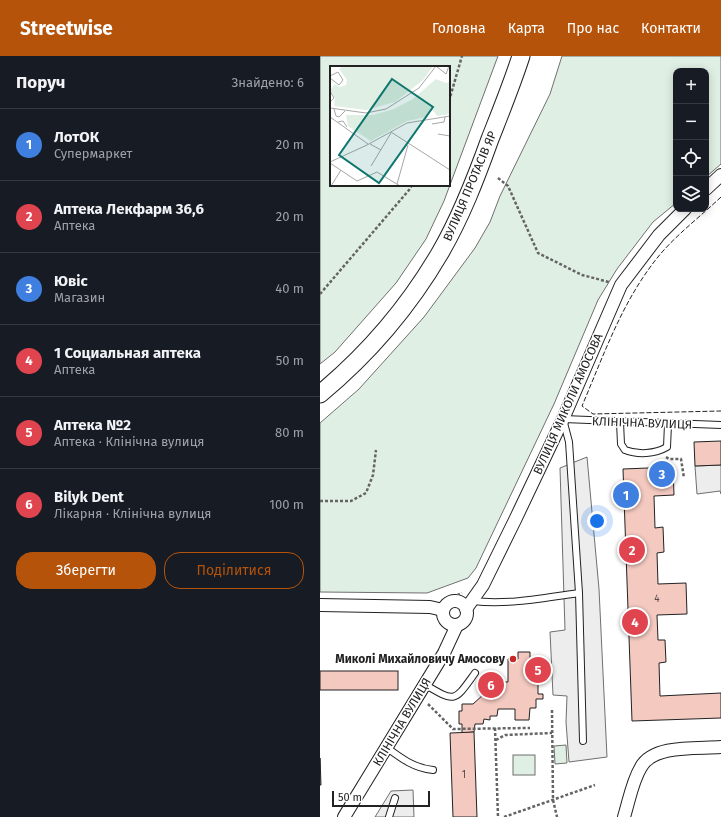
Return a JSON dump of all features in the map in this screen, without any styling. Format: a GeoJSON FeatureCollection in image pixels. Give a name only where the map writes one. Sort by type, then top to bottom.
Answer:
{"type":"FeatureCollection","features":[{"type":"Feature","properties":{"kind":"main road","name":"ВУЛИЦЯ ПРОТАСІВ ЯР"},"geometry":{"type":"LineString","coordinates":[[320,394],[366,351],[382,333],[420,285],[440,253],[457,222],[521,56]]}},
{"type":"Feature","properties":{"kind":"street"},"geometry":{"type":"LineString","coordinates":[[709,186],[721,175]]}},
{"type":"Feature","properties":{"kind":"street","name":"ВУЛИЦЯ МИКОЛИ АМОСОВА"},"geometry":{"type":"LineString","coordinates":[[469,605],[483,584],[563,419],[622,285],[659,234],[682,212]]}},
{"type":"Feature","properties":{"kind":"street"},"geometry":{"type":"LineString","coordinates":[[454,601],[469,605],[464,620],[457,625],[446,622],[443,610],[447,604],[454,601]]}},
{"type":"Feature","properties":{"kind":"street"},"geometry":{"type":"LineString","coordinates":[[320,605],[430,607],[443,610]]}},
{"type":"Feature","properties":{"kind":"street","name":"КЛІНІЧНА ВУЛИЦЯ"},"geometry":{"type":"LineString","coordinates":[[344,817],[444,653],[457,625]]}},
{"type":"Feature","properties":{"kind":"street"},"geometry":{"type":"LineString","coordinates":[[624,817],[637,776],[647,759],[662,751],[721,747]]}},
{"type":"Feature","properties":{"kind":"lane","name":"КЛІНІЧНА ВУЛИЦЯ"},"geometry":{"type":"LineString","coordinates":[[563,419],[721,425]]}},
{"type":"Feature","properties":{"kind":"lane"},"geometry":{"type":"LineString","coordinates":[[563,419],[569,442],[579,593],[583,741]]}},
{"type":"Feature","properties":{"kind":"lane"},"geometry":{"type":"LineString","coordinates":[[620,422],[621,444],[625,450],[633,453],[659,452],[667,447],[669,444],[668,424]]}},
{"type":"Feature","properties":{"kind":"lane"},"geometry":{"type":"LineString","coordinates":[[469,605],[486,602],[520,601],[579,593]]}},
{"type":"Feature","properties":{"kind":"lane"},"geometry":{"type":"LineString","coordinates":[[424,684],[448,698],[455,697],[464,689],[475,673]]}},
{"type":"Feature","properties":{"kind":"lane"},"geometry":{"type":"LineString","coordinates":[[386,748],[408,763],[422,769],[433,770]]}},
{"type":"Feature","properties":{"kind":"lane"},"geometry":{"type":"LineString","coordinates":[[389,817],[395,798]]}},
{"type":"Feature","properties":{"kind":"path"},"geometry":{"type":"LineString","coordinates":[[450,98],[462,56]]}},
{"type":"Feature","properties":{"kind":"path"},"geometry":{"type":"LineString","coordinates":[[498,178],[508,186],[538,253],[582,275],[622,285]]}},
{"type":"Feature","properties":{"kind":"path"},"geometry":{"type":"LineString","coordinates":[[320,294],[411,186]]}},
{"type":"Feature","properties":{"kind":"path"},"geometry":{"type":"LineString","coordinates":[[320,500],[351,501],[366,494],[373,475],[376,450]]}},
{"type":"Feature","properties":{"kind":"path"},"geometry":{"type":"LineString","coordinates":[[659,452],[669,459],[681,459],[684,478]]}},
{"type":"Feature","properties":{"kind":"path"},"geometry":{"type":"LineString","coordinates":[[430,607],[472,587],[483,584]]}},
{"type":"Feature","properties":{"kind":"path"},"geometry":{"type":"LineString","coordinates":[[428,704],[453,729],[530,728]]}},
{"type":"Feature","properties":{"kind":"path"},"geometry":{"type":"LineString","coordinates":[[552,710],[553,800],[557,817]]}},
{"type":"Feature","properties":{"kind":"path"},"geometry":{"type":"LineString","coordinates":[[495,728],[498,817]]}},
{"type":"Feature","properties":{"kind":"path"},"geometry":{"type":"LineString","coordinates":[[496,740],[505,736],[552,733]]}},
{"type":"Feature","properties":{"kind":"path"},"geometry":{"type":"LineString","coordinates":[[504,817],[595,785]]}},
{"type":"Feature","properties":{"kind":"green space"},"geometry":{"type":"Polygon","coordinates":[[[320,56],[498,56],[450,185],[450,66],[330,66],[330,186],[450,186],[426,239],[396,283],[335,352],[320,364],[320,56]]]}},
{"type":"Feature","properties":{"kind":"green space"},"geometry":{"type":"Polygon","coordinates":[[[562,56],[721,56],[721,164],[709,174],[709,68],[673,68],[673,205],[653,222],[617,269],[598,300],[554,404],[476,568],[468,578],[427,593],[320,592],[320,423],[359,389],[424,317],[475,248],[490,222],[500,196],[550,94],[562,56]]]}},
{"type":"Feature","properties":{"kind":"green space"},"geometry":{"type":"Polygon","coordinates":[[[566,745],[567,763],[555,764],[554,746],[566,745]]]}},
{"type":"Feature","properties":{"kind":"green space"},"geometry":{"type":"Polygon","coordinates":[[[513,755],[535,755],[535,775],[513,775],[513,755]]]}},
{"type":"Feature","properties":{"kind":"shaded area"},"geometry":{"type":"Polygon","coordinates":[[[587,457],[599,589],[607,757],[569,762],[566,722],[567,696],[553,695],[550,632],[565,630],[560,468],[587,457]]]}},
{"type":"Feature","properties":{"kind":"shaded area"},"geometry":{"type":"Polygon","coordinates":[[[721,465],[721,494],[720,491],[697,494],[695,466],[721,465]]]}},
{"type":"Feature","properties":{"kind":"shaded area"},"geometry":{"type":"Polygon","coordinates":[[[413,790],[414,817],[375,817],[391,791],[413,790]]]}},
{"type":"Feature","properties":{"kind":"building"},"geometry":{"type":"Polygon","coordinates":[[[721,441],[721,465],[695,466],[694,442],[721,441]]]}},
{"type":"Feature","properties":{"kind":"building"},"geometry":{"type":"Polygon","coordinates":[[[673,467],[674,495],[654,496],[655,528],[663,527],[664,552],[657,553],[658,584],[686,583],[687,614],[657,615],[658,640],[665,640],[666,662],[659,663],[660,696],[721,693],[721,718],[632,721],[623,469],[673,467]]]}},
{"type":"Feature","properties":{"kind":"building"},"geometry":{"type":"Polygon","coordinates":[[[518,652],[530,652],[530,659],[536,659],[535,669],[542,669],[542,676],[538,676],[538,694],[543,694],[543,699],[536,699],[536,708],[530,708],[529,720],[515,720],[515,709],[498,709],[497,716],[490,716],[490,720],[484,719],[483,724],[475,724],[474,732],[462,733],[462,724],[459,724],[459,711],[462,711],[462,704],[473,704],[484,694],[485,681],[508,682],[508,659],[518,659],[518,652]]]}},
{"type":"Feature","properties":{"kind":"building"},"geometry":{"type":"Polygon","coordinates":[[[320,671],[398,671],[398,690],[320,690],[320,671]]]}},
{"type":"Feature","properties":{"kind":"building"},"geometry":{"type":"Polygon","coordinates":[[[474,732],[477,817],[453,817],[450,733],[474,732]]]}},
{"type":"Feature","properties":{"kind":"building"},"geometry":{"type":"Polygon","coordinates":[[[320,758],[321,785],[320,785],[320,758]]]}},
{"type":"Feature","properties":{"kind":"fence"},"geometry":{"type":"LineString","coordinates":[[721,197],[684,230],[663,251],[649,268],[616,325],[582,406],[593,414],[721,411]]}},
{"type":"Feature","properties":{"kind":"place","name":"Ювіс"},"geometry":{"type":"Point","coordinates":[662,474]}},
{"type":"Feature","properties":{"kind":"place","name":"ЛотОК"},"geometry":{"type":"Point","coordinates":[626,495]}},
{"type":"Feature","properties":{"kind":"place","name":"Аптека Лекфарм 36,6"},"geometry":{"type":"Point","coordinates":[632,550]}},
{"type":"Feature","properties":{"kind":"place","name":"1 Социальная аптека"},"geometry":{"type":"Point","coordinates":[635,622]}},
{"type":"Feature","properties":{"kind":"place","name":"Миколі Михайловичу Амосову"},"geometry":{"type":"Point","coordinates":[513,659]}},
{"type":"Feature","properties":{"kind":"place","name":"Аптека №2"},"geometry":{"type":"Point","coordinates":[538,670]}},
{"type":"Feature","properties":{"kind":"place","name":"Bilyk Dent"},"geometry":{"type":"Point","coordinates":[491,685]}}]}
